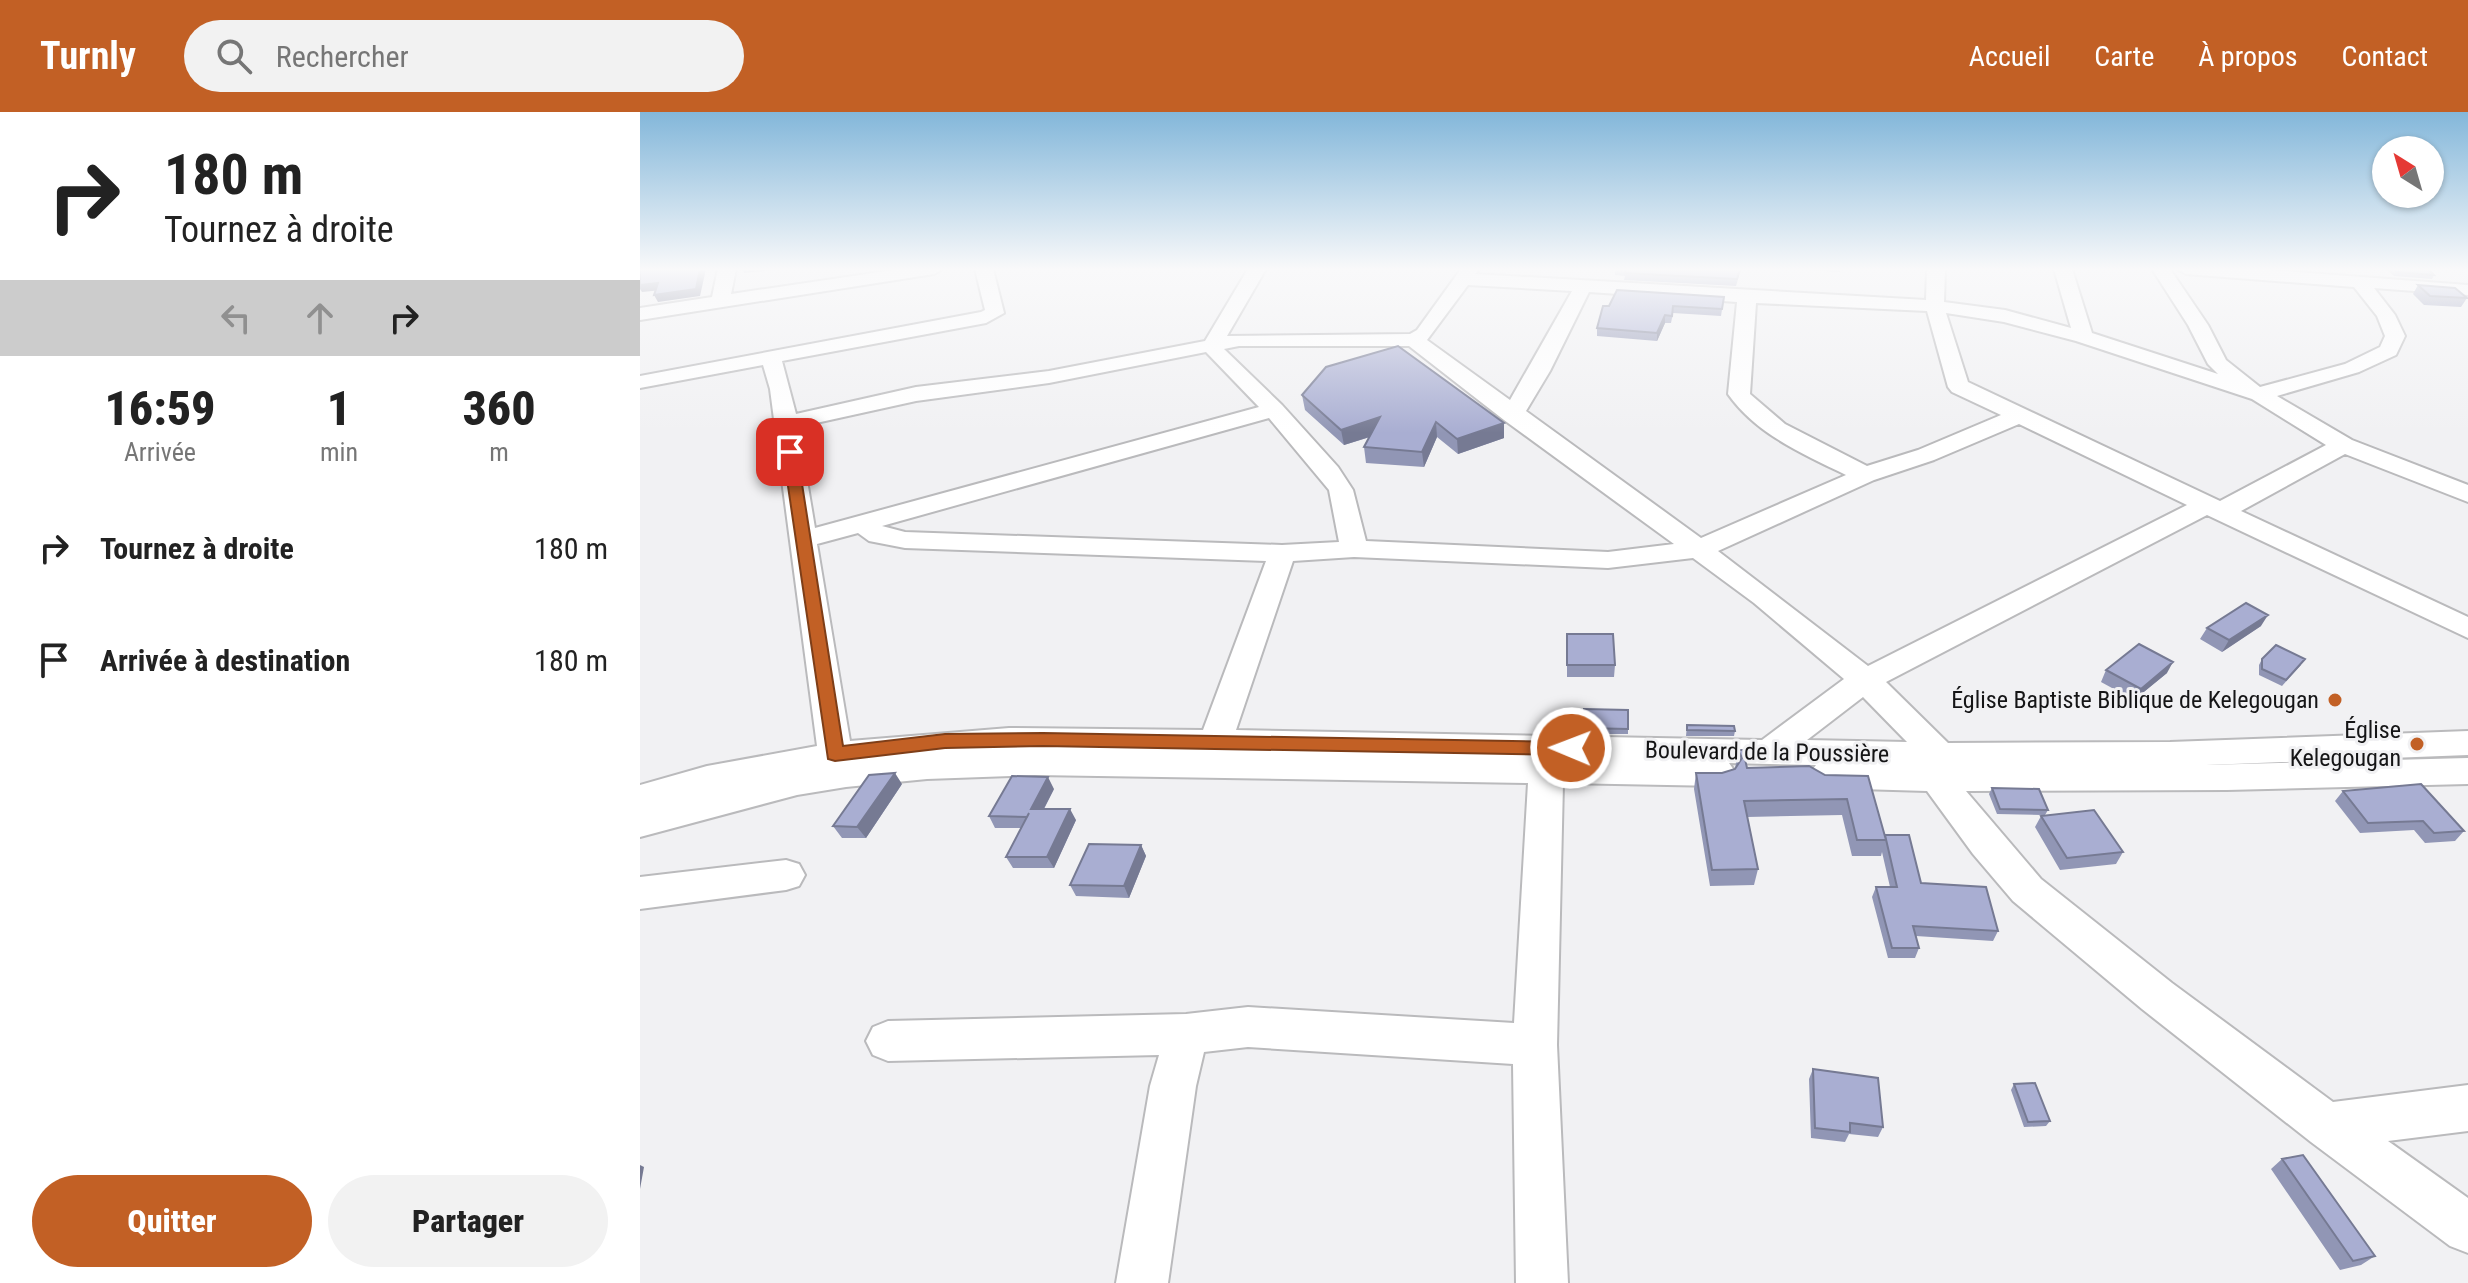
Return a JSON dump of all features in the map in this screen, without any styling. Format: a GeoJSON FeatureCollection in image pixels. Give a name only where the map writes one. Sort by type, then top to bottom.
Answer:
{"type":"FeatureCollection","features":[{"type":"Feature","properties":{"kind":"street"},"geometry":{"type":"LineString","coordinates":[[640,382],[948,324]]}},
{"type":"Feature","properties":{"kind":"street"},"geometry":{"type":"LineString","coordinates":[[1212,345],[1225,324]]}},
{"type":"Feature","properties":{"kind":"street"},"geometry":{"type":"LineString","coordinates":[[786,423],[916,394],[1049,377],[1247,340],[1414,340],[1424,334],[1431,324]]}},
{"type":"Feature","properties":{"kind":"street"},"geometry":{"type":"LineString","coordinates":[[1512,415],[1540,371],[1564,324]]}},
{"type":"Feature","properties":{"kind":"street"},"geometry":{"type":"LineString","coordinates":[[1745,324],[1739,394],[1745,406],[1761,418],[1865,475]]}},
{"type":"Feature","properties":{"kind":"street"},"geometry":{"type":"LineString","coordinates":[[1940,324],[1957,385],[2468,629]]}},
{"type":"Feature","properties":{"kind":"street"},"geometry":{"type":"LineString","coordinates":[[2033,324],[2260,394],[2352,368],[2389,351],[2395,336],[2390,324]]}},
{"type":"Feature","properties":{"kind":"street"},"geometry":{"type":"LineString","coordinates":[[2079,324],[2083,337]]}},
{"type":"Feature","properties":{"kind":"street"},"geometry":{"type":"LineString","coordinates":[[2197,324],[2218,364],[2316,431],[2468,494]]}},
{"type":"Feature","properties":{"kind":"street"},"geometry":{"type":"LineString","coordinates":[[1414,340],[1512,415],[1764,597],[1865,680],[1939,767],[1986,844],[2027,890],[2157,996],[2327,1126],[2468,1228]]}},
{"type":"Feature","properties":{"kind":"street"},"geometry":{"type":"LineString","coordinates":[[1212,345],[1217,354],[1307,445],[1341,490],[1354,549]]}},
{"type":"Feature","properties":{"kind":"street"},"geometry":{"type":"LineString","coordinates":[[771,358],[781,389],[835,754]]}},
{"type":"Feature","properties":{"kind":"street"},"geometry":{"type":"LineString","coordinates":[[802,540],[1274,410]]}},
{"type":"Feature","properties":{"kind":"street"},"geometry":{"type":"LineString","coordinates":[[863,524],[878,535],[905,540],[1282,553],[1354,549],[1608,560],[1699,549],[1865,475],[1926,455],[2019,416]]}},
{"type":"Feature","properties":{"kind":"street"},"geometry":{"type":"LineString","coordinates":[[1768,753],[1865,680],[2344,445]]}},
{"type":"Feature","properties":{"kind":"street"},"geometry":{"type":"LineString","coordinates":[[1215,742],[1282,553]]}},
{"type":"Feature","properties":{"kind":"street","name":"Boulevard de la Poussière"},"geometry":{"type":"LineString","coordinates":[[640,799],[732,772],[835,754],[945,741],[1215,742],[1768,753],[1939,767],[2217,779],[2468,771]]}},
{"type":"Feature","properties":{"kind":"street","name":"Boulevard de la Poussière"},"geometry":{"type":"LineString","coordinates":[[640,823],[725,799],[821,778],[928,767],[1035,763],[1546,773],[1787,774],[2170,754],[2468,743]]}},
{"type":"Feature","properties":{"kind":"street"},"geometry":{"type":"LineString","coordinates":[[1542,1283],[1535,1045],[1546,773]]}},
{"type":"Feature","properties":{"kind":"street"},"geometry":{"type":"LineString","coordinates":[[640,893],[786,875]]}},
{"type":"Feature","properties":{"kind":"street"},"geometry":{"type":"LineString","coordinates":[[888,1041],[1186,1034],[1248,1027],[1535,1045]]}},
{"type":"Feature","properties":{"kind":"street"},"geometry":{"type":"LineString","coordinates":[[1142,1283],[1173,1086],[1186,1034]]}},
{"type":"Feature","properties":{"kind":"street"},"geometry":{"type":"LineString","coordinates":[[2327,1126],[2468,1108]]}},
{"type":"Feature","properties":{"kind":"building"},"geometry":{"type":"Polygon","coordinates":[[[1598,324],[1661,324],[1657,333],[1597,328],[1598,324]]]}},
{"type":"Feature","properties":{"kind":"building"},"geometry":{"type":"Polygon","coordinates":[[[1398,346],[1504,423],[1457,439],[1436,422],[1422,452],[1364,447],[1380,417],[1341,430],[1302,395],[1326,367],[1398,346]]]}},
{"type":"Feature","properties":{"kind":"building"},"geometry":{"type":"Polygon","coordinates":[[[2246,603],[2268,615],[2229,640],[2207,628],[2246,603]]]}},
{"type":"Feature","properties":{"kind":"building"},"geometry":{"type":"Polygon","coordinates":[[[1567,634],[1613,634],[1615,665],[1567,665],[1567,634]]]}},
{"type":"Feature","properties":{"kind":"building"},"geometry":{"type":"Polygon","coordinates":[[[2139,644],[2173,662],[2141,689],[2106,670],[2139,644]]]}},
{"type":"Feature","properties":{"kind":"building"},"geometry":{"type":"Polygon","coordinates":[[[2276,645],[2305,659],[2286,680],[2262,669],[2262,659],[2276,645]]]}},
{"type":"Feature","properties":{"kind":"building"},"geometry":{"type":"Polygon","coordinates":[[[1584,709],[1628,710],[1628,729],[1583,728],[1584,709]]]}},
{"type":"Feature","properties":{"kind":"building"},"geometry":{"type":"Polygon","coordinates":[[[1687,725],[1734,726],[1735,731],[1687,730],[1687,725]]]}},
{"type":"Feature","properties":{"kind":"building"},"geometry":{"type":"Polygon","coordinates":[[[1738,750],[1743,750],[1747,768],[1809,766],[1825,775],[1868,776],[1886,840],[1857,840],[1847,799],[1744,801],[1758,869],[1712,870],[1696,773],[1722,773],[1735,769],[1742,758],[1738,750]]]}},
{"type":"Feature","properties":{"kind":"building"},"geometry":{"type":"Polygon","coordinates":[[[895,773],[857,827],[833,826],[869,775],[895,773]]]}},
{"type":"Feature","properties":{"kind":"building"},"geometry":{"type":"Polygon","coordinates":[[[1012,776],[1048,777],[1031,809],[1070,809],[1047,857],[1006,857],[1027,817],[989,816],[1012,776]]]}},
{"type":"Feature","properties":{"kind":"building"},"geometry":{"type":"Polygon","coordinates":[[[2421,784],[2464,831],[2434,833],[2423,821],[2368,823],[2343,791],[2421,784]]]}},
{"type":"Feature","properties":{"kind":"building"},"geometry":{"type":"Polygon","coordinates":[[[1992,788],[2039,789],[2048,810],[2000,809],[1992,788]]]}},
{"type":"Feature","properties":{"kind":"building"},"geometry":{"type":"Polygon","coordinates":[[[2094,810],[2123,852],[2067,858],[2041,816],[2094,810]]]}},
{"type":"Feature","properties":{"kind":"building"},"geometry":{"type":"Polygon","coordinates":[[[1885,835],[1909,835],[1921,883],[1986,887],[1998,931],[1913,926],[1919,948],[1892,948],[1876,887],[1897,887],[1885,835]]]}},
{"type":"Feature","properties":{"kind":"building"},"geometry":{"type":"Polygon","coordinates":[[[1089,844],[1141,845],[1124,886],[1070,885],[1089,844]]]}},
{"type":"Feature","properties":{"kind":"building"},"geometry":{"type":"Polygon","coordinates":[[[1813,1069],[1878,1078],[1883,1127],[1850,1123],[1850,1132],[1815,1128],[1813,1069]]]}},
{"type":"Feature","properties":{"kind":"building"},"geometry":{"type":"Polygon","coordinates":[[[2035,1083],[2050,1121],[2028,1122],[2014,1084],[2035,1083]]]}},
{"type":"Feature","properties":{"kind":"building"},"geometry":{"type":"Polygon","coordinates":[[[2303,1155],[2375,1256],[2353,1261],[2282,1159],[2303,1155]]]}},
{"type":"Feature","properties":{"kind":"place","name":"Église Baptiste Biblique de Kelegougan"},"geometry":{"type":"Point","coordinates":[2335,700]}},
{"type":"Feature","properties":{"kind":"place","name":"Église Kelegougan"},"geometry":{"type":"Point","coordinates":[2417,744]}},
{"type":"Feature","properties":{"kind":"route"},"geometry":{"type":"LineString","coordinates":[[790,452],[835,754],[945,741],[1043,739],[1571,748]]}}]}
